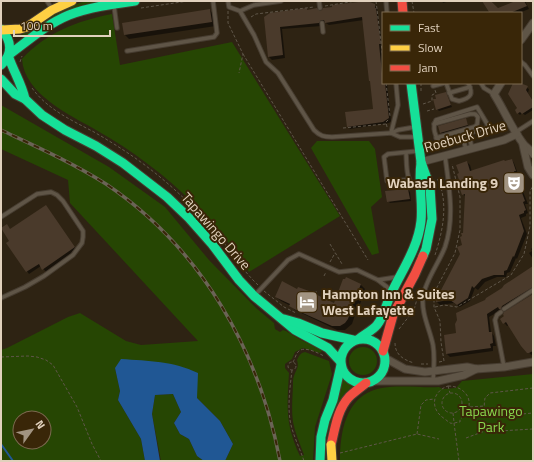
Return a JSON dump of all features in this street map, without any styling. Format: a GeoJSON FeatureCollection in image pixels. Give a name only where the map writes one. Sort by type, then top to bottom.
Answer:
{"type":"FeatureCollection","features":[{"type":"Feature","properties":{"kind":"main road"},"geometry":{"type":"LineString","coordinates":[[2,30],[27,27],[52,10],[72,1]]}},
{"type":"Feature","properties":{"kind":"main road"},"geometry":{"type":"LineString","coordinates":[[402,1],[403,12]]}},
{"type":"Feature","properties":{"kind":"main road"},"geometry":{"type":"LineString","coordinates":[[408,1],[409,12]]}},
{"type":"Feature","properties":{"kind":"main road"},"geometry":{"type":"LineString","coordinates":[[1,65],[44,29],[68,16],[83,10],[114,5],[138,4]]}},
{"type":"Feature","properties":{"kind":"main road","name":"Tapawingo Drive"},"geometry":{"type":"LineString","coordinates":[[2,30],[10,41],[10,56],[14,72],[23,89],[25,99]]}},
{"type":"Feature","properties":{"kind":"main road","name":"Tapawingo Drive"},"geometry":{"type":"LineString","coordinates":[[1,79],[15,94],[25,99],[42,115],[123,163],[167,197],[189,218],[212,244],[239,280],[254,296],[295,330],[328,348],[340,363]]}},
{"type":"Feature","properties":{"kind":"main road"},"geometry":{"type":"LineString","coordinates":[[332,461],[331,445],[344,403],[350,396],[383,372],[385,365],[384,354],[393,314],[420,263],[429,236],[432,219],[431,196],[427,176],[421,162],[419,151],[411,84]]}},
{"type":"Feature","properties":{"kind":"main road"},"geometry":{"type":"LineString","coordinates":[[320,461],[320,444],[325,420],[333,400],[344,348],[376,325],[391,292],[413,253],[418,240],[422,204],[419,172],[421,162]]}},
{"type":"Feature","properties":{"kind":"main road","name":"Tapawingo Drive"},"geometry":{"type":"LineString","coordinates":[[282,318],[322,333],[357,339]]}},
{"type":"Feature","properties":{"kind":"main road"},"geometry":{"type":"LineString","coordinates":[[357,339],[373,341],[379,345],[384,354]]}},
{"type":"Feature","properties":{"kind":"main road"},"geometry":{"type":"LineString","coordinates":[[340,363],[348,378],[359,384],[369,382]]}},
{"type":"Feature","properties":{"kind":"street"},"geometry":{"type":"LineString","coordinates":[[522,39],[533,23]]}},
{"type":"Feature","properties":{"kind":"street"},"geometry":{"type":"LineString","coordinates":[[500,84],[494,94],[523,144],[528,167],[533,175]]}},
{"type":"Feature","properties":{"kind":"street","name":"Roebuck Drive"},"geometry":{"type":"LineString","coordinates":[[421,162],[504,140],[516,133]]}},
{"type":"Feature","properties":{"kind":"street"},"geometry":{"type":"LineString","coordinates":[[523,144],[529,148],[533,154]]}},
{"type":"Feature","properties":{"kind":"street"},"geometry":{"type":"LineString","coordinates":[[384,354],[405,369],[418,372],[434,372],[467,367],[476,369],[504,367],[533,362]]}},
{"type":"Feature","properties":{"kind":"street"},"geometry":{"type":"LineString","coordinates":[[369,382],[433,381],[464,375],[476,369]]}},
{"type":"Feature","properties":{"kind":"lane"},"geometry":{"type":"LineString","coordinates":[[47,1],[52,10]]}},
{"type":"Feature","properties":{"kind":"lane"},"geometry":{"type":"LineString","coordinates":[[127,51],[214,37],[217,33],[217,27],[213,1]]}},
{"type":"Feature","properties":{"kind":"lane"},"geometry":{"type":"LineString","coordinates":[[228,1],[229,7],[240,11],[254,5],[281,1]]}},
{"type":"Feature","properties":{"kind":"lane"},"geometry":{"type":"LineString","coordinates":[[319,1],[320,7]]}},
{"type":"Feature","properties":{"kind":"lane"},"geometry":{"type":"LineString","coordinates":[[386,1],[387,12]]}},
{"type":"Feature","properties":{"kind":"lane"},"geometry":{"type":"LineString","coordinates":[[114,5],[118,28]]}},
{"type":"Feature","properties":{"kind":"lane"},"geometry":{"type":"LineString","coordinates":[[240,11],[254,35],[266,62],[278,73],[314,130],[319,135],[323,137],[332,137],[390,133],[398,130],[416,132]]}},
{"type":"Feature","properties":{"kind":"lane"},"geometry":{"type":"LineString","coordinates":[[322,23],[323,32]]}},
{"type":"Feature","properties":{"kind":"lane"},"geometry":{"type":"LineString","coordinates":[[522,63],[533,76]]}},
{"type":"Feature","properties":{"kind":"lane"},"geometry":{"type":"LineString","coordinates":[[390,133],[398,105],[396,84]]}},
{"type":"Feature","properties":{"kind":"lane"},"geometry":{"type":"LineString","coordinates":[[433,86],[441,84]]}},
{"type":"Feature","properties":{"kind":"lane"},"geometry":{"type":"LineString","coordinates":[[445,84],[454,101],[459,102],[466,99],[470,95],[471,90],[468,84]]}},
{"type":"Feature","properties":{"kind":"lane"},"geometry":{"type":"LineString","coordinates":[[482,84],[484,88],[494,94]]}},
{"type":"Feature","properties":{"kind":"lane"},"geometry":{"type":"LineString","coordinates":[[449,93],[470,87]]}},
{"type":"Feature","properties":{"kind":"lane"},"geometry":{"type":"LineString","coordinates":[[477,108],[489,127],[469,134],[469,150],[463,137],[461,136],[440,142],[436,138],[434,124],[436,120],[477,108]]}},
{"type":"Feature","properties":{"kind":"lane"},"geometry":{"type":"LineString","coordinates":[[434,124],[470,114],[475,114],[478,117],[477,125],[474,127],[436,138]]}},
{"type":"Feature","properties":{"kind":"lane"},"geometry":{"type":"LineString","coordinates":[[516,133],[533,121]]}},
{"type":"Feature","properties":{"kind":"lane"},"geometry":{"type":"LineString","coordinates":[[390,133],[400,137],[416,132]]}},
{"type":"Feature","properties":{"kind":"lane"},"geometry":{"type":"LineString","coordinates":[[409,180],[389,182],[386,180],[385,156],[388,154],[419,151]]}},
{"type":"Feature","properties":{"kind":"lane"},"geometry":{"type":"LineString","coordinates":[[406,153],[409,180],[412,184],[420,187]]}},
{"type":"Feature","properties":{"kind":"lane"},"geometry":{"type":"LineString","coordinates":[[433,381],[434,350],[423,306],[423,297],[446,245],[450,227],[450,202],[445,156]]}},
{"type":"Feature","properties":{"kind":"lane"},"geometry":{"type":"LineString","coordinates":[[1,217],[37,194],[51,192],[63,201],[83,231],[82,243],[73,255],[44,276],[1,298]]}},
{"type":"Feature","properties":{"kind":"lane"},"geometry":{"type":"LineString","coordinates":[[254,296],[288,260],[299,254],[340,272],[357,270],[378,280],[391,292]]}},
{"type":"Feature","properties":{"kind":"lane"},"geometry":{"type":"LineString","coordinates":[[378,280],[400,277]]}},
{"type":"Feature","properties":{"kind":"lane"},"geometry":{"type":"LineString","coordinates":[[504,367],[495,320],[497,315],[502,310],[533,290]]}},
{"type":"Feature","properties":{"kind":"path"},"geometry":{"type":"LineString","coordinates":[[138,4],[188,1]]}},
{"type":"Feature","properties":{"kind":"path"},"geometry":{"type":"LineString","coordinates":[[245,21],[256,14],[320,7],[356,1]]}},
{"type":"Feature","properties":{"kind":"path"},"geometry":{"type":"LineString","coordinates":[[376,1],[382,51]]}},
{"type":"Feature","properties":{"kind":"path"},"geometry":{"type":"LineString","coordinates":[[412,1],[414,12]]}},
{"type":"Feature","properties":{"kind":"path"},"geometry":{"type":"LineString","coordinates":[[229,7],[228,23],[243,54],[368,260]]}},
{"type":"Feature","properties":{"kind":"path"},"geometry":{"type":"LineString","coordinates":[[20,64],[21,56],[26,52]]}},
{"type":"Feature","properties":{"kind":"path"},"geometry":{"type":"LineString","coordinates":[[239,73],[243,54]]}},
{"type":"Feature","properties":{"kind":"path"},"geometry":{"type":"LineString","coordinates":[[386,84],[390,118],[386,122],[390,133]]}},
{"type":"Feature","properties":{"kind":"path"},"geometry":{"type":"LineString","coordinates":[[31,87],[44,101],[57,111],[121,148],[172,187],[212,228],[261,288],[284,307],[298,315]]}},
{"type":"Feature","properties":{"kind":"path"},"geometry":{"type":"LineString","coordinates":[[423,104],[432,101],[432,95],[436,93],[435,91]]}},
{"type":"Feature","properties":{"kind":"path"},"geometry":{"type":"LineString","coordinates":[[427,111],[434,109]]}},
{"type":"Feature","properties":{"kind":"path"},"geometry":{"type":"LineString","coordinates":[[343,128],[387,124]]}},
{"type":"Feature","properties":{"kind":"path"},"geometry":{"type":"LineString","coordinates":[[434,307],[444,305],[457,307],[511,275],[524,254],[530,226],[530,191],[533,186]]}},
{"type":"Feature","properties":{"kind":"path"},"geometry":{"type":"LineString","coordinates":[[330,244],[342,264]]}},
{"type":"Feature","properties":{"kind":"path"},"geometry":{"type":"LineString","coordinates":[[330,264],[335,252]]}},
{"type":"Feature","properties":{"kind":"path"},"geometry":{"type":"LineString","coordinates":[[324,276],[327,270]]}},
{"type":"Feature","properties":{"kind":"path"},"geometry":{"type":"LineString","coordinates":[[315,294],[317,290]]}},
{"type":"Feature","properties":{"kind":"path"},"geometry":{"type":"LineString","coordinates":[[434,293],[434,307],[440,321],[444,361],[438,362]]}},
{"type":"Feature","properties":{"kind":"path"},"geometry":{"type":"LineString","coordinates":[[292,370],[288,368],[289,363],[293,362],[297,353],[302,349],[306,349],[325,357]]}},
{"type":"Feature","properties":{"kind":"path"},"geometry":{"type":"LineString","coordinates":[[1,357],[37,357],[46,360],[53,366],[77,407],[92,444],[101,461]]}},
{"type":"Feature","properties":{"kind":"path"},"geometry":{"type":"LineString","coordinates":[[293,362],[296,365],[296,368],[292,370],[290,398],[291,422],[297,444],[304,461]]}},
{"type":"Feature","properties":{"kind":"path"},"geometry":{"type":"LineString","coordinates":[[448,386],[450,393]]}},
{"type":"Feature","properties":{"kind":"path"},"geometry":{"type":"LineString","coordinates":[[448,386],[460,388],[468,396],[469,407],[466,415],[460,419],[460,422],[450,423],[437,413],[435,409],[435,399],[440,391],[448,386]]}},
{"type":"Feature","properties":{"kind":"path"},"geometry":{"type":"LineString","coordinates":[[533,388],[490,393],[485,398],[484,406],[485,412],[489,417],[533,413]]}},
{"type":"Feature","properties":{"kind":"path"},"geometry":{"type":"LineString","coordinates":[[450,393],[459,396],[462,401],[459,410],[453,412],[447,411],[443,406],[444,396],[450,393]]}},
{"type":"Feature","properties":{"kind":"path"},"geometry":{"type":"LineString","coordinates":[[417,434],[421,405],[426,400],[435,399]]}},
{"type":"Feature","properties":{"kind":"path"},"geometry":{"type":"LineString","coordinates":[[469,407],[484,406]]}},
{"type":"Feature","properties":{"kind":"path"},"geometry":{"type":"LineString","coordinates":[[453,412],[459,461]]}},
{"type":"Feature","properties":{"kind":"path"},"geometry":{"type":"LineString","coordinates":[[466,438],[482,432],[533,429]]}},
{"type":"Feature","properties":{"kind":"path"},"geometry":{"type":"LineString","coordinates":[[339,453],[417,434],[439,439]]}},
{"type":"Feature","properties":{"kind":"green space"},"geometry":{"type":"Polygon","coordinates":[[[85,1],[105,1],[24,38],[22,34],[30,30],[41,21],[85,1]]]}},
{"type":"Feature","properties":{"kind":"green space"},"geometry":{"type":"Polygon","coordinates":[[[112,14],[120,65],[232,42],[340,216],[249,272],[215,225],[184,194],[136,155],[62,110],[39,93],[31,83],[25,71],[22,59],[42,42],[63,29],[87,20],[112,14]]]}},
{"type":"Feature","properties":{"kind":"green space"},"geometry":{"type":"Polygon","coordinates":[[[1,105],[109,167],[165,207],[209,260],[256,308],[274,323],[275,329],[280,332],[283,330],[286,331],[323,350],[320,353],[303,348],[295,352],[292,359],[285,364],[285,368],[289,373],[289,425],[300,456],[304,455],[295,430],[292,412],[293,381],[298,366],[297,360],[301,354],[305,352],[329,361],[332,374],[315,427],[313,461],[225,461],[233,444],[220,421],[197,398],[115,368],[120,391],[118,400],[141,439],[145,461],[1,461],[1,350],[68,317],[80,313],[126,341],[141,345],[198,341],[70,203],[68,180],[1,149],[1,105]]]}},
{"type":"Feature","properties":{"kind":"green space"},"geometry":{"type":"Polygon","coordinates":[[[317,141],[369,141],[375,149],[382,197],[371,207],[379,253],[372,255],[311,148],[317,141]]]}},
{"type":"Feature","properties":{"kind":"green space"},"geometry":{"type":"Polygon","coordinates":[[[363,347],[373,351],[377,361],[373,371],[363,375],[353,371],[349,361],[353,351],[363,347]]]}},
{"type":"Feature","properties":{"kind":"green space","name":"Tapawingo Park"},"geometry":{"type":"Polygon","coordinates":[[[533,374],[533,461],[340,461],[343,428],[351,408],[366,394],[377,389],[400,386],[439,387],[443,389],[456,388],[462,381],[533,374]]]}},
{"type":"Feature","properties":{"kind":"green space"},"geometry":{"type":"Polygon","coordinates":[[[342,380],[354,386],[342,398],[327,434],[329,420],[342,380]]]}},
{"type":"Feature","properties":{"kind":"green space"},"geometry":{"type":"Polygon","coordinates":[[[173,394],[181,412],[174,423],[180,434],[189,439],[197,456],[204,461],[161,461],[152,414],[155,395],[173,394]]]}},
{"type":"Feature","properties":{"kind":"water"},"geometry":{"type":"Polygon","coordinates":[[[121,359],[170,364],[198,373],[197,398],[220,421],[233,444],[225,461],[204,461],[197,456],[189,439],[180,434],[174,423],[181,412],[173,394],[155,395],[152,414],[160,461],[145,461],[141,439],[118,400],[120,391],[115,368],[121,359]]]}},
{"type":"Feature","properties":{"kind":"building"},"geometry":{"type":"Polygon","coordinates":[[[367,1],[375,4],[381,44],[379,44],[382,84],[385,84],[389,118],[383,122],[347,127],[345,112],[373,109],[362,17],[325,23],[324,20],[321,20],[319,23],[280,27],[283,55],[268,57],[264,17],[270,13],[307,8],[307,10],[317,8],[320,11],[323,8],[332,7],[332,5],[367,1]]]}},
{"type":"Feature","properties":{"kind":"building"},"geometry":{"type":"Polygon","coordinates":[[[482,1],[491,1],[498,8],[513,2],[512,1],[524,1],[527,6],[512,12],[489,12],[482,1]]]}},
{"type":"Feature","properties":{"kind":"building"},"geometry":{"type":"Polygon","coordinates":[[[210,9],[212,22],[124,35],[122,23],[210,9]]]}},
{"type":"Feature","properties":{"kind":"building"},"geometry":{"type":"Polygon","coordinates":[[[513,84],[522,84],[528,86],[526,90],[533,101],[533,107],[522,114],[520,112],[517,114],[515,110],[517,108],[508,94],[513,84]]]}},
{"type":"Feature","properties":{"kind":"building"},"geometry":{"type":"Polygon","coordinates":[[[446,92],[451,105],[436,110],[433,99],[436,99],[435,95],[446,92]]]}},
{"type":"Feature","properties":{"kind":"building"},"geometry":{"type":"Polygon","coordinates":[[[466,118],[468,125],[440,133],[438,126],[466,118]]]}},
{"type":"Feature","properties":{"kind":"building"},"geometry":{"type":"Polygon","coordinates":[[[512,159],[516,171],[514,171],[525,201],[523,202],[526,210],[524,213],[519,215],[524,231],[514,257],[513,256],[507,270],[504,271],[504,275],[494,275],[482,279],[474,288],[472,286],[468,298],[457,305],[450,300],[436,302],[435,293],[440,292],[460,254],[457,247],[462,245],[460,237],[462,236],[461,233],[463,233],[465,194],[462,195],[459,186],[461,186],[456,165],[467,161],[470,171],[504,160],[512,159]]]}},
{"type":"Feature","properties":{"kind":"building"},"geometry":{"type":"Polygon","coordinates":[[[408,189],[410,199],[387,202],[385,191],[408,189]]]}},
{"type":"Feature","properties":{"kind":"building"},"geometry":{"type":"Polygon","coordinates":[[[46,205],[75,247],[42,270],[39,264],[26,272],[6,243],[9,241],[1,228],[7,224],[10,229],[46,205]]]}},
{"type":"Feature","properties":{"kind":"building"},"geometry":{"type":"Polygon","coordinates":[[[533,266],[533,287],[502,306],[501,309],[498,307],[487,314],[489,332],[492,332],[493,343],[490,344],[491,348],[446,354],[444,335],[456,333],[456,313],[485,300],[504,285],[533,266]]]}},
{"type":"Feature","properties":{"kind":"building","name":"Hampton Inn & Suites West Lafayette"},"geometry":{"type":"Polygon","coordinates":[[[346,277],[361,284],[358,294],[349,309],[351,310],[348,319],[340,326],[332,326],[296,310],[289,306],[290,304],[275,297],[282,281],[297,289],[298,287],[309,291],[334,303],[343,279],[346,277]]]}},
{"type":"Feature","properties":{"kind":"building"},"geometry":{"type":"Polygon","coordinates":[[[533,294],[533,351],[527,353],[506,322],[503,324],[500,319],[504,316],[504,312],[533,294]]]}},
{"type":"Feature","properties":{"kind":"waterway"},"geometry":{"type":"LineString","coordinates":[[1,444],[13,461]]}},
{"type":"Feature","properties":{"kind":"railway"},"geometry":{"type":"LineString","coordinates":[[1,130],[68,162],[106,184],[140,210],[170,239],[197,271],[221,305],[241,341],[257,380],[270,420],[280,461]]}},
{"type":"Feature","properties":{"kind":"traffic: fast"},"geometry":{"type":"LineString","coordinates":[[10,54],[46,28],[69,15],[93,8],[135,1]]}},
{"type":"Feature","properties":{"kind":"traffic: fast"},"geometry":{"type":"LineString","coordinates":[[1,29],[5,34],[10,47],[8,56],[1,65]]}},
{"type":"Feature","properties":{"kind":"traffic: fast"},"geometry":{"type":"LineString","coordinates":[[9,58],[25,99]]}},
{"type":"Feature","properties":{"kind":"traffic: fast"},"geometry":{"type":"LineString","coordinates":[[1,79],[15,94],[25,99],[42,115],[123,163],[167,197],[189,218],[212,244],[239,280],[254,296],[295,330],[328,348],[340,361]]}},
{"type":"Feature","properties":{"kind":"traffic: fast"},"geometry":{"type":"LineString","coordinates":[[411,84],[421,162],[430,187],[432,219],[426,249],[423,256]]}},
{"type":"Feature","properties":{"kind":"traffic: fast"},"geometry":{"type":"LineString","coordinates":[[360,338],[373,329],[379,322],[417,240],[421,221],[421,163]]}},
{"type":"Feature","properties":{"kind":"traffic: fast"},"geometry":{"type":"LineString","coordinates":[[284,319],[322,333],[353,340]]}},
{"type":"Feature","properties":{"kind":"traffic: fast"},"geometry":{"type":"LineString","coordinates":[[359,339],[367,339],[372,340],[379,345],[384,352],[385,361],[384,370],[379,377],[372,382],[359,383],[351,380],[344,373],[341,365],[341,357],[344,349],[351,342],[359,339]]}},
{"type":"Feature","properties":{"kind":"traffic: fast"},"geometry":{"type":"LineString","coordinates":[[320,461],[321,437],[325,420],[333,400],[341,365]]}},
{"type":"Feature","properties":{"kind":"traffic: slow"},"geometry":{"type":"LineString","coordinates":[[2,30],[27,27],[52,10],[72,1]]}},
{"type":"Feature","properties":{"kind":"traffic: slow"},"geometry":{"type":"LineString","coordinates":[[331,445],[332,461]]}},
{"type":"Feature","properties":{"kind":"traffic: jam"},"geometry":{"type":"LineString","coordinates":[[402,1],[403,12]]}},
{"type":"Feature","properties":{"kind":"traffic: jam"},"geometry":{"type":"LineString","coordinates":[[383,351],[393,315],[423,256]]}},
{"type":"Feature","properties":{"kind":"traffic: jam"},"geometry":{"type":"LineString","coordinates":[[331,445],[337,420],[345,402],[366,383]]}},
{"type":"Feature","properties":{"kind":"place","name":"Wabash Landing 9"},"geometry":{"type":"Point","coordinates":[514,183]}},
{"type":"Feature","properties":{"kind":"place","name":"Hampton Inn & Suites West Lafayette"},"geometry":{"type":"Point","coordinates":[307,302]}}]}
